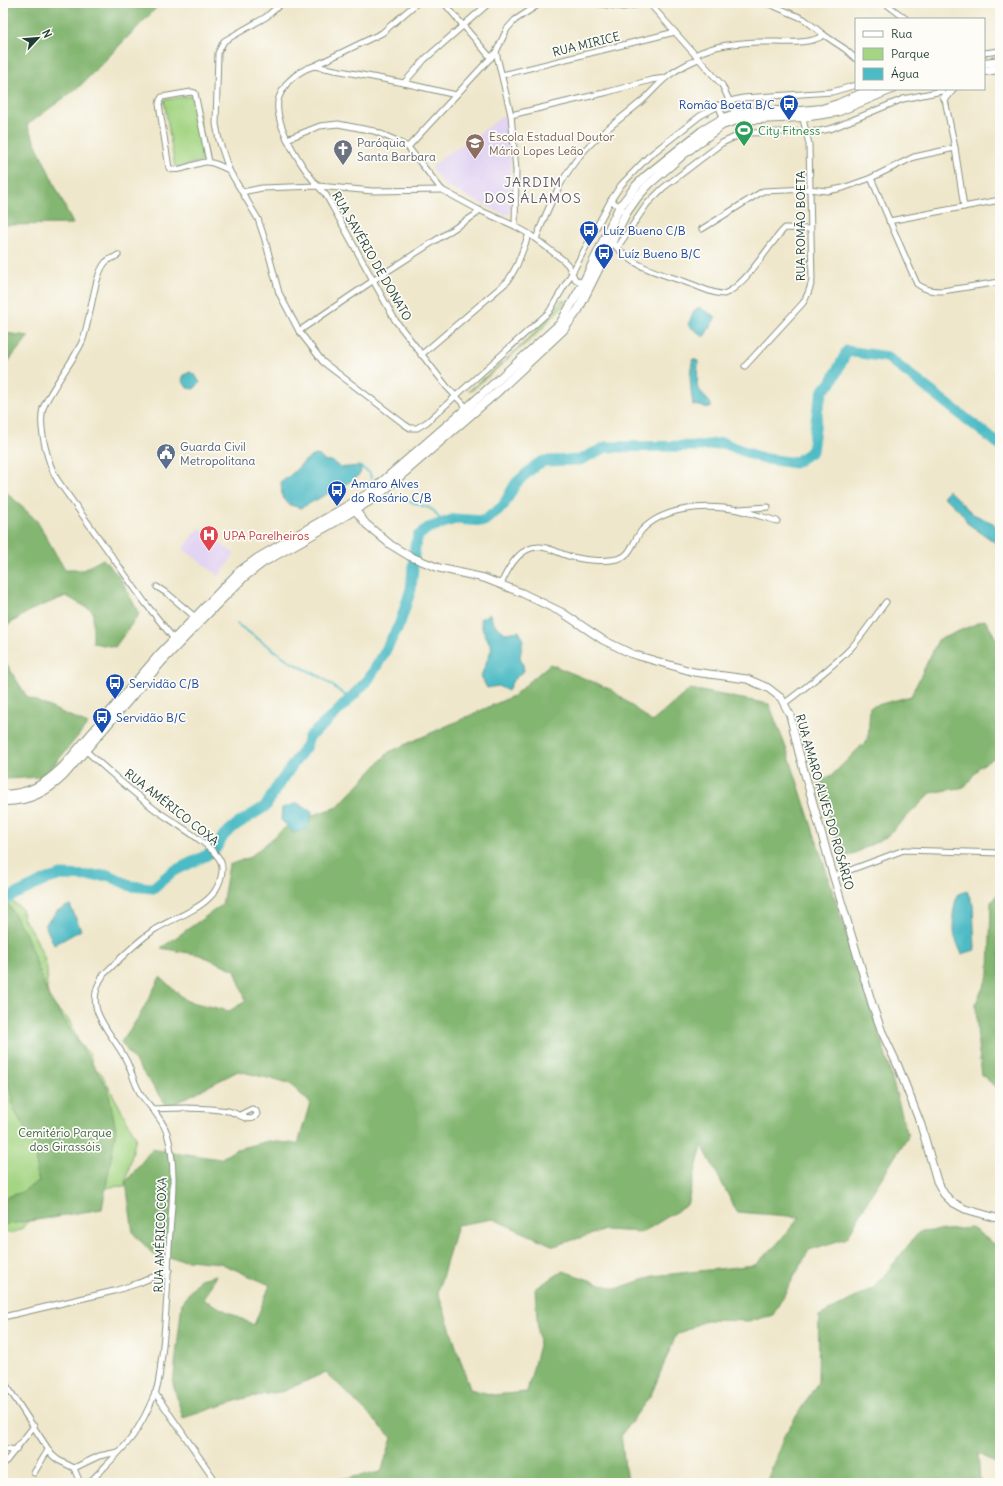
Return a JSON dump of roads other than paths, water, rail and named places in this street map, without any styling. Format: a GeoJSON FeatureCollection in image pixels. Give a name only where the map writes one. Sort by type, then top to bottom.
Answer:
{"type":"FeatureCollection","features":[{"type":"Feature","properties":{"kind":"main road"},"geometry":{"type":"LineString","coordinates":[[985,63],[1000,61]]}},
{"type":"Feature","properties":{"kind":"main road"},"geometry":{"type":"LineString","coordinates":[[985,71],[1000,69]]}},
{"type":"Feature","properties":{"kind":"main road"},"geometry":{"type":"LineString","coordinates":[[802,114],[838,104],[870,90]]}},
{"type":"Feature","properties":{"kind":"main road"},"geometry":{"type":"LineString","coordinates":[[609,244],[619,208],[636,186],[646,176],[702,131],[736,117],[837,112],[890,90]]}},
{"type":"Feature","properties":{"kind":"main road"},"geometry":{"type":"LineString","coordinates":[[161,658],[174,639],[229,582],[248,565],[258,558],[388,487],[470,411],[517,375],[563,330],[578,310],[586,285],[626,213],[638,196],[649,184],[725,121]]}},
{"type":"Feature","properties":{"kind":"main road"},"geometry":{"type":"LineString","coordinates":[[3,795],[26,792],[37,788],[51,778],[83,748],[161,658],[234,587],[262,563],[353,507]]}},
{"type":"Feature","properties":{"kind":"main road"},"geometry":{"type":"LineString","coordinates":[[3,800],[28,799],[40,794],[64,775],[83,748]]}},
{"type":"Feature","properties":{"kind":"street"},"geometry":{"type":"LineString","coordinates":[[282,3],[266,17],[224,41],[218,53],[216,124],[219,140],[229,170],[258,219],[279,293],[299,331],[316,355],[338,375],[410,428],[417,428],[427,422],[545,316],[555,303],[610,200],[621,185],[649,156],[700,116],[718,105],[743,98],[832,92],[855,85]]}},
{"type":"Feature","properties":{"kind":"street","name":"RUA SAVÉRIO DE DONATO"},"geometry":{"type":"LineString","coordinates":[[417,3],[382,33],[297,73],[280,96],[278,101],[278,113],[287,139],[312,178],[326,195],[395,320],[421,355],[456,397],[470,411]]}},
{"type":"Feature","properties":{"kind":"street"},"geometry":{"type":"LineString","coordinates":[[444,3],[491,58]]}},
{"type":"Feature","properties":{"kind":"street"},"geometry":{"type":"LineString","coordinates":[[404,83],[425,59],[489,3]]}},
{"type":"Feature","properties":{"kind":"street"},"geometry":{"type":"LineString","coordinates":[[408,147],[491,58],[496,52],[507,29],[515,20],[541,3]]}},
{"type":"Feature","properties":{"kind":"street"},"geometry":{"type":"LineString","coordinates":[[594,3],[623,7],[648,3],[722,85],[736,117]]}},
{"type":"Feature","properties":{"kind":"street"},"geometry":{"type":"LineString","coordinates":[[767,3],[804,19],[855,58]]}},
{"type":"Feature","properties":{"kind":"street"},"geometry":{"type":"LineString","coordinates":[[885,3],[905,18]]}},
{"type":"Feature","properties":{"kind":"street","name":"RUA MIRICE"},"geometry":{"type":"LineString","coordinates":[[502,75],[675,32]]}},
{"type":"Feature","properties":{"kind":"street"},"geometry":{"type":"LineString","coordinates":[[536,239],[565,178],[582,153],[617,120],[643,100],[665,78],[686,65],[703,51],[721,46],[757,42],[811,41],[824,35]]}},
{"type":"Feature","properties":{"kind":"street"},"geometry":{"type":"LineString","coordinates":[[985,52],[1000,51]]}},
{"type":"Feature","properties":{"kind":"street"},"geometry":{"type":"LineString","coordinates":[[496,52],[511,115],[516,170],[515,226]]}},
{"type":"Feature","properties":{"kind":"street"},"geometry":{"type":"LineString","coordinates":[[314,66],[404,83],[456,96]]}},
{"type":"Feature","properties":{"kind":"street"},"geometry":{"type":"LineString","coordinates":[[511,115],[608,92],[651,80],[665,78]]}},
{"type":"Feature","properties":{"kind":"street"},"geometry":{"type":"LineString","coordinates":[[209,162],[196,93],[191,92],[161,99],[159,104],[169,168],[176,170],[203,162],[209,162],[229,170]]}},
{"type":"Feature","properties":{"kind":"street"},"geometry":{"type":"LineString","coordinates":[[810,229],[785,228],[756,265],[736,286],[724,294],[704,290],[658,274],[630,259],[609,244],[662,188],[722,142],[746,134],[820,131],[833,128],[903,99],[943,93],[955,148],[964,206]]}},
{"type":"Feature","properties":{"kind":"street"},"geometry":{"type":"LineString","coordinates":[[718,105],[725,121]]}},
{"type":"Feature","properties":{"kind":"street","name":"RUA ROMÃO BOETA"},"geometry":{"type":"LineString","coordinates":[[746,366],[803,303],[808,296],[812,280],[809,144],[802,114]]}},
{"type":"Feature","properties":{"kind":"street"},"geometry":{"type":"LineString","coordinates":[[287,139],[320,126],[338,124],[374,131],[408,147],[442,190],[529,234],[562,259],[568,265],[575,279],[586,285]]}},
{"type":"Feature","properties":{"kind":"street"},"geometry":{"type":"LineString","coordinates":[[702,229],[763,191],[809,189],[827,191],[843,188],[871,178],[914,157],[955,148]]}},
{"type":"Feature","properties":{"kind":"street"},"geometry":{"type":"LineString","coordinates":[[871,178],[917,284],[924,289],[942,291],[1000,282]]}},
{"type":"Feature","properties":{"kind":"street"},"geometry":{"type":"LineString","coordinates":[[242,192],[262,188],[318,186],[373,191],[442,190]]}},
{"type":"Feature","properties":{"kind":"street"},"geometry":{"type":"LineString","coordinates":[[610,200],[626,213]]}},
{"type":"Feature","properties":{"kind":"street"},"geometry":{"type":"LineString","coordinates":[[889,220],[1000,200]]}},
{"type":"Feature","properties":{"kind":"street"},"geometry":{"type":"LineString","coordinates":[[299,331],[468,219],[479,210]]}},
{"type":"Feature","properties":{"kind":"street"},"geometry":{"type":"LineString","coordinates":[[421,355],[508,281],[515,270],[529,234]]}},
{"type":"Feature","properties":{"kind":"street"},"geometry":{"type":"LineString","coordinates":[[118,256],[107,261],[102,266],[82,341],[43,408],[43,430],[50,465],[58,481],[150,609],[174,639]]}},
{"type":"Feature","properties":{"kind":"street","name":"RUA AMARO ALVES DO ROSÁRIO"},"geometry":{"type":"LineString","coordinates":[[353,507],[366,524],[385,540],[409,556],[430,565],[501,584],[563,613],[603,640],[632,654],[694,672],[750,680],[772,690],[785,702],[793,723],[799,753],[874,1009],[921,1125],[939,1186],[948,1199],[958,1206],[970,1211],[1000,1219]]}},
{"type":"Feature","properties":{"kind":"street"},"geometry":{"type":"LineString","coordinates":[[501,584],[506,573],[518,556],[526,550],[534,547],[545,548],[571,557],[616,560],[626,555],[640,532],[652,521],[661,517],[679,511],[702,507],[734,509],[768,507]]}},
{"type":"Feature","properties":{"kind":"street"},"geometry":{"type":"LineString","coordinates":[[734,509],[777,521]]}},
{"type":"Feature","properties":{"kind":"street"},"geometry":{"type":"LineString","coordinates":[[157,587],[168,594],[195,617]]}},
{"type":"Feature","properties":{"kind":"street"},"geometry":{"type":"LineString","coordinates":[[785,702],[813,682],[850,649],[864,633],[886,602]]}},
{"type":"Feature","properties":{"kind":"street","name":"RUA AMÉRICO COXA"},"geometry":{"type":"LineString","coordinates":[[83,748],[154,809],[210,847],[220,860],[222,869],[216,890],[209,899],[153,931],[104,974],[98,982],[95,991],[94,1000],[99,1018],[126,1060],[133,1079],[141,1094],[167,1132],[170,1145],[174,1183],[165,1330],[158,1386],[132,1436],[119,1452],[89,1483]]}},
{"type":"Feature","properties":{"kind":"street"},"geometry":{"type":"LineString","coordinates":[[834,876],[904,850],[1000,853]]}},
{"type":"Feature","properties":{"kind":"street"},"geometry":{"type":"LineString","coordinates":[[152,1108],[212,1108],[231,1111],[240,1115]]}},
{"type":"Feature","properties":{"kind":"street"},"geometry":{"type":"LineString","coordinates":[[3,1317],[114,1291],[139,1283],[169,1270]]}},
{"type":"Feature","properties":{"kind":"street"},"geometry":{"type":"LineString","coordinates":[[3,1380],[34,1426],[48,1450],[58,1460],[74,1468],[80,1483]]}},
{"type":"Feature","properties":{"kind":"street"},"geometry":{"type":"LineString","coordinates":[[155,1393],[217,1483]]}},
{"type":"Feature","properties":{"kind":"street"},"geometry":{"type":"LineString","coordinates":[[3,1465],[34,1426]]}},
{"type":"Feature","properties":{"kind":"street"},"geometry":{"type":"LineString","coordinates":[[3,1448],[16,1450]]}},
{"type":"Feature","properties":{"kind":"street"},"geometry":{"type":"LineString","coordinates":[[34,1472],[48,1450]]}},
{"type":"Feature","properties":{"kind":"street"},"geometry":{"type":"LineString","coordinates":[[74,1468],[99,1456],[119,1452]]}},
{"type":"Feature","properties":{"kind":"water"},"geometry":{"type":"Polygon","coordinates":[[[698,307],[716,317],[704,337],[688,325],[694,311],[698,307]]]}},
{"type":"Feature","properties":{"kind":"water"},"geometry":{"type":"Polygon","coordinates":[[[693,359],[698,361],[697,387],[711,404],[711,408],[693,405],[690,376],[693,359]]]}},
{"type":"Feature","properties":{"kind":"water"},"geometry":{"type":"Polygon","coordinates":[[[190,372],[196,376],[200,383],[194,389],[187,388],[182,380],[184,375],[190,372]]]}},
{"type":"Feature","properties":{"kind":"water"},"geometry":{"type":"Polygon","coordinates":[[[316,455],[320,456],[324,461],[332,461],[342,467],[359,466],[361,470],[360,474],[353,480],[301,508],[290,505],[282,497],[281,481],[286,479],[311,457],[316,455]]]}},
{"type":"Feature","properties":{"kind":"water"},"geometry":{"type":"Polygon","coordinates":[[[948,490],[973,514],[993,523],[1000,531],[1000,547],[998,550],[996,543],[967,523],[961,512],[943,497],[948,490]]]}},
{"type":"Feature","properties":{"kind":"water"},"geometry":{"type":"Polygon","coordinates":[[[490,614],[493,623],[505,633],[519,631],[523,640],[520,657],[524,671],[513,680],[508,691],[498,686],[487,688],[481,676],[492,648],[482,628],[480,619],[490,614]]]}},
{"type":"Feature","properties":{"kind":"water"},"geometry":{"type":"Polygon","coordinates":[[[297,803],[312,811],[308,828],[294,833],[281,820],[282,808],[297,803]]]}},
{"type":"Feature","properties":{"kind":"water"},"geometry":{"type":"Polygon","coordinates":[[[967,891],[973,905],[975,950],[962,954],[954,932],[953,917],[955,902],[958,894],[967,891]]]}},
{"type":"Feature","properties":{"kind":"water"},"geometry":{"type":"Polygon","coordinates":[[[70,905],[81,930],[54,945],[45,925],[57,911],[70,905]]]}},
{"type":"Feature","properties":{"kind":"waterway"},"geometry":{"type":"LineString","coordinates":[[3,900],[48,879],[61,875],[108,875],[131,886],[153,888],[172,872],[207,855],[216,848],[224,835],[236,825],[266,806],[275,790],[306,746],[309,737],[334,715],[368,680],[400,623],[411,589],[415,546],[418,536],[428,528],[455,519],[484,521],[503,506],[516,483],[536,465],[544,461],[580,460],[606,447],[700,446],[723,443],[761,458],[795,463],[812,451],[818,407],[823,390],[831,383],[847,351],[887,357],[1000,445]]}},
{"type":"Feature","properties":{"kind":"waterway"},"geometry":{"type":"LineString","coordinates":[[359,466],[370,473],[371,479]]}},
{"type":"Feature","properties":{"kind":"waterway"},"geometry":{"type":"LineString","coordinates":[[389,494],[429,508],[434,511],[442,522]]}},
{"type":"Feature","properties":{"kind":"waterway"},"geometry":{"type":"LineString","coordinates":[[237,624],[291,662],[321,677],[350,699]]}},
{"type":"Feature","properties":{"kind":"place","name":"Romão Boeta B/C"},"geometry":{"type":"Point","coordinates":[789,121]}},
{"type":"Feature","properties":{"kind":"place","name":"City Fitness"},"geometry":{"type":"Point","coordinates":[744,147]}},
{"type":"Feature","properties":{"kind":"place","name":"Escola Estadual Doutor Mário Lopes Leão"},"geometry":{"type":"Point","coordinates":[475,160]}},
{"type":"Feature","properties":{"kind":"place","name":"Paróquia Santa Barbara"},"geometry":{"type":"Point","coordinates":[343,166]}},
{"type":"Feature","properties":{"kind":"place","name":"Luíz Bueno C/B"},"geometry":{"type":"Point","coordinates":[589,247]}},
{"type":"Feature","properties":{"kind":"place","name":"Luíz Bueno B/C"},"geometry":{"type":"Point","coordinates":[604,270]}},
{"type":"Feature","properties":{"kind":"place","name":"Guarda Civil Metropolitana"},"geometry":{"type":"Point","coordinates":[166,470]}},
{"type":"Feature","properties":{"kind":"place","name":"Amaro Alves do Rosário C/B"},"geometry":{"type":"Point","coordinates":[337,507]}},
{"type":"Feature","properties":{"kind":"place","name":"UPA Parelheiros"},"geometry":{"type":"Point","coordinates":[209,552]}},
{"type":"Feature","properties":{"kind":"place","name":"Servidão C/B"},"geometry":{"type":"Point","coordinates":[115,700]}},
{"type":"Feature","properties":{"kind":"place","name":"Servidão B/C"},"geometry":{"type":"Point","coordinates":[102,734]}},
{"type":"Feature","properties":{"kind":"district","name":"JARDIM DOS ÁLAMOS"},"geometry":{"type":"Point","coordinates":[533,190]}},
{"type":"Feature","properties":{"kind":"park label","name":"Cemitério Parque dos Girassóis"},"geometry":{"type":"Point","coordinates":[65,1139]}}]}
